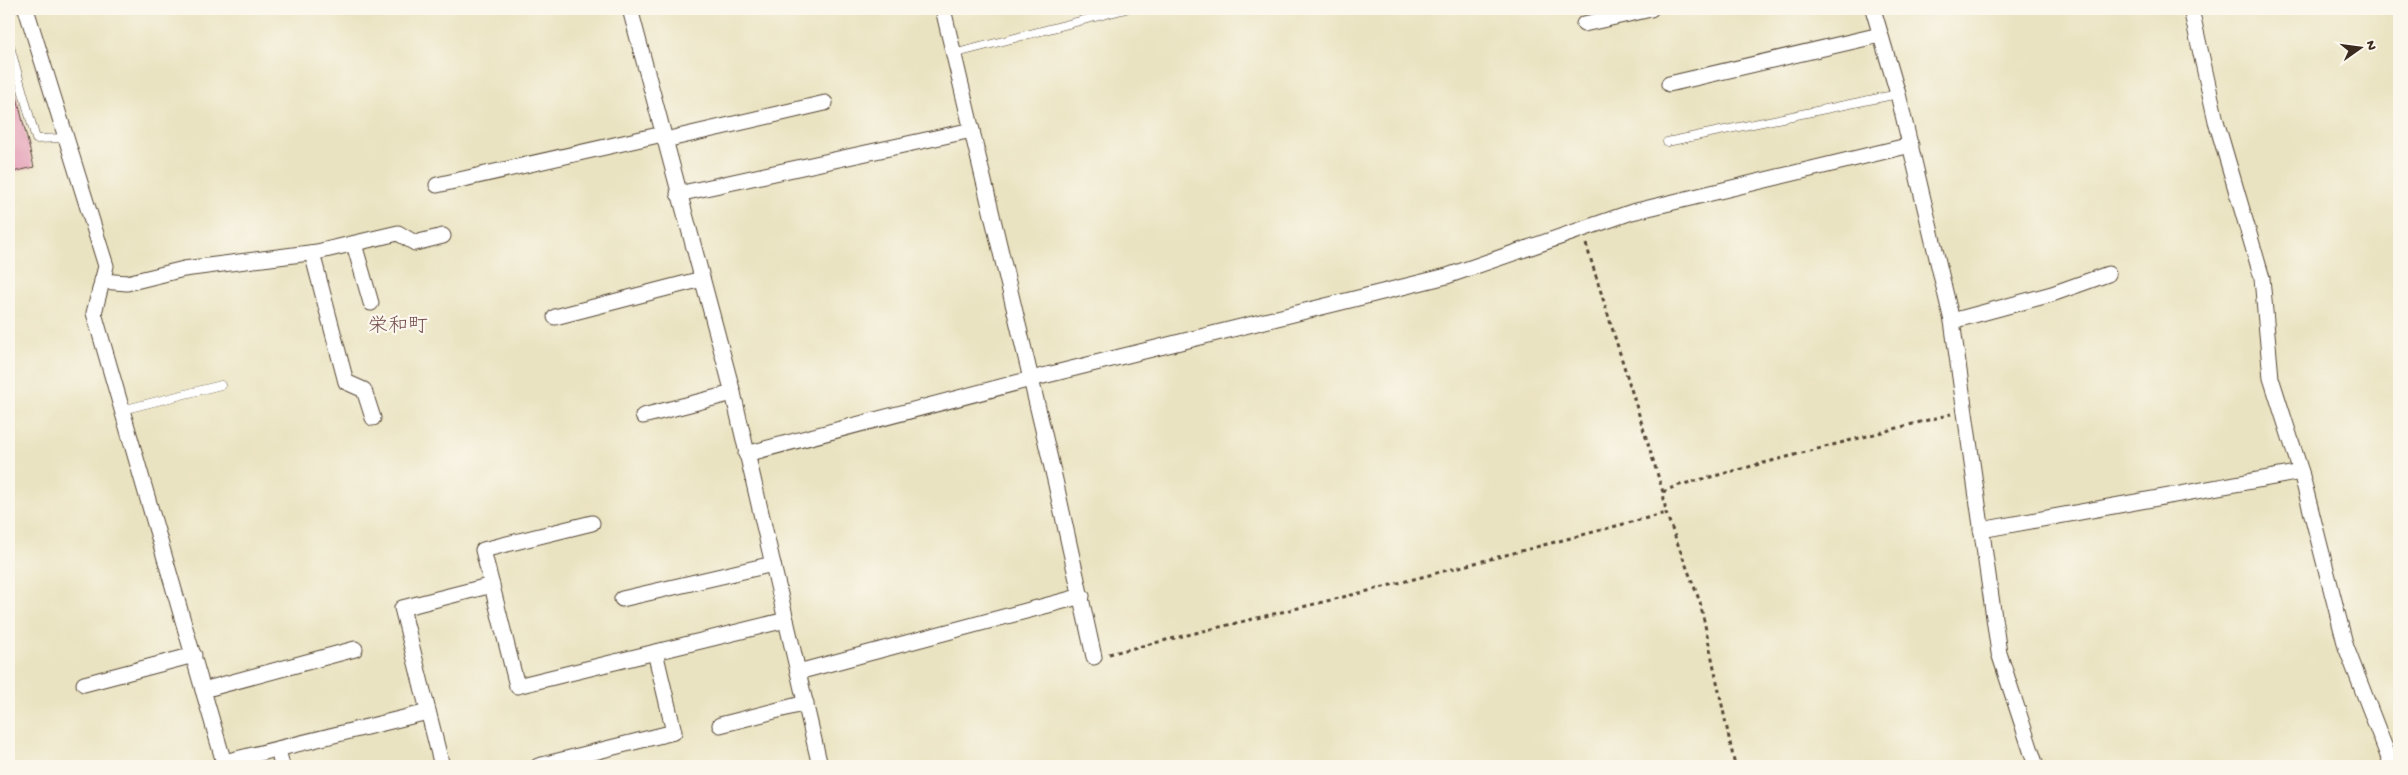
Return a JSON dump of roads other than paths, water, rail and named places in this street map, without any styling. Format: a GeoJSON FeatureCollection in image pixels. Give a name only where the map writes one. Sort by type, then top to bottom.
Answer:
{"type":"FeatureCollection","features":[{"type":"Feature","properties":{"kind":"street"},"geometry":{"type":"LineString","coordinates":[[26,9],[106,266],[94,313],[225,764],[428,712]]}},
{"type":"Feature","properties":{"kind":"street"},"geometry":{"type":"LineString","coordinates":[[630,9],[678,194],[733,393],[820,766]]}},
{"type":"Feature","properties":{"kind":"street"},"geometry":{"type":"LineString","coordinates":[[943,9],[1082,596],[1094,657]]}},
{"type":"Feature","properties":{"kind":"street"},"geometry":{"type":"LineString","coordinates":[[1584,24],[1651,9]]}},
{"type":"Feature","properties":{"kind":"street"},"geometry":{"type":"LineString","coordinates":[[1872,9],[1898,94],[1952,321],[1998,653],[2036,766]]}},
{"type":"Feature","properties":{"kind":"street"},"geometry":{"type":"LineString","coordinates":[[2191,9],[2216,121],[2262,278],[2271,378],[2301,472],[2346,647],[2392,766]]}},
{"type":"Feature","properties":{"kind":"street"},"geometry":{"type":"LineString","coordinates":[[1669,84],[1880,35]]}},
{"type":"Feature","properties":{"kind":"street"},"geometry":{"type":"LineString","coordinates":[[437,185],[825,103]]}},
{"type":"Feature","properties":{"kind":"street"},"geometry":{"type":"LineString","coordinates":[[678,194],[972,130]]}},
{"type":"Feature","properties":{"kind":"street"},"geometry":{"type":"LineString","coordinates":[[746,454],[1031,379],[1447,276],[1581,228],[1632,212],[1911,145]]}},
{"type":"Feature","properties":{"kind":"street"},"geometry":{"type":"LineString","coordinates":[[102,281],[127,283],[184,269],[312,253],[398,233],[415,243],[443,236]]}},
{"type":"Feature","properties":{"kind":"street"},"geometry":{"type":"LineString","coordinates":[[354,244],[371,303]]}},
{"type":"Feature","properties":{"kind":"street"},"geometry":{"type":"LineString","coordinates":[[312,253],[346,382],[364,390],[373,418]]}},
{"type":"Feature","properties":{"kind":"street"},"geometry":{"type":"LineString","coordinates":[[1952,321],[2052,294],[2108,274]]}},
{"type":"Feature","properties":{"kind":"street"},"geometry":{"type":"LineString","coordinates":[[554,316],[702,279]]}},
{"type":"Feature","properties":{"kind":"street"},"geometry":{"type":"LineString","coordinates":[[643,416],[733,393]]}},
{"type":"Feature","properties":{"kind":"street"},"geometry":{"type":"LineString","coordinates":[[1981,530],[2301,472]]}},
{"type":"Feature","properties":{"kind":"street"},"geometry":{"type":"LineString","coordinates":[[592,523],[483,550],[517,686],[786,620]]}},
{"type":"Feature","properties":{"kind":"street"},"geometry":{"type":"LineString","coordinates":[[622,599],[773,564]]}},
{"type":"Feature","properties":{"kind":"street"},"geometry":{"type":"LineString","coordinates":[[442,766],[402,608],[492,585]]}},
{"type":"Feature","properties":{"kind":"street"},"geometry":{"type":"LineString","coordinates":[[798,672],[1082,596]]}},
{"type":"Feature","properties":{"kind":"street"},"geometry":{"type":"LineString","coordinates":[[204,690],[355,649]]}},
{"type":"Feature","properties":{"kind":"street"},"geometry":{"type":"LineString","coordinates":[[538,766],[674,732],[655,652]]}},
{"type":"Feature","properties":{"kind":"street"},"geometry":{"type":"LineString","coordinates":[[84,684],[194,655]]}},
{"type":"Feature","properties":{"kind":"street"},"geometry":{"type":"LineString","coordinates":[[720,725],[806,703]]}},
{"type":"Feature","properties":{"kind":"street"},"geometry":{"type":"LineString","coordinates":[[278,749],[282,766]]}},
{"type":"Feature","properties":{"kind":"lane"},"geometry":{"type":"LineString","coordinates":[[953,54],[1126,9]]}},
{"type":"Feature","properties":{"kind":"lane"},"geometry":{"type":"LineString","coordinates":[[9,43],[36,139],[65,138]]}},
{"type":"Feature","properties":{"kind":"lane"},"geometry":{"type":"LineString","coordinates":[[1667,142],[1898,94]]}},
{"type":"Feature","properties":{"kind":"lane"},"geometry":{"type":"LineString","coordinates":[[122,410],[221,385]]}},
{"type":"Feature","properties":{"kind":"district","name":"栄和町"},"geometry":{"type":"Point","coordinates":[398,324]}}]}
